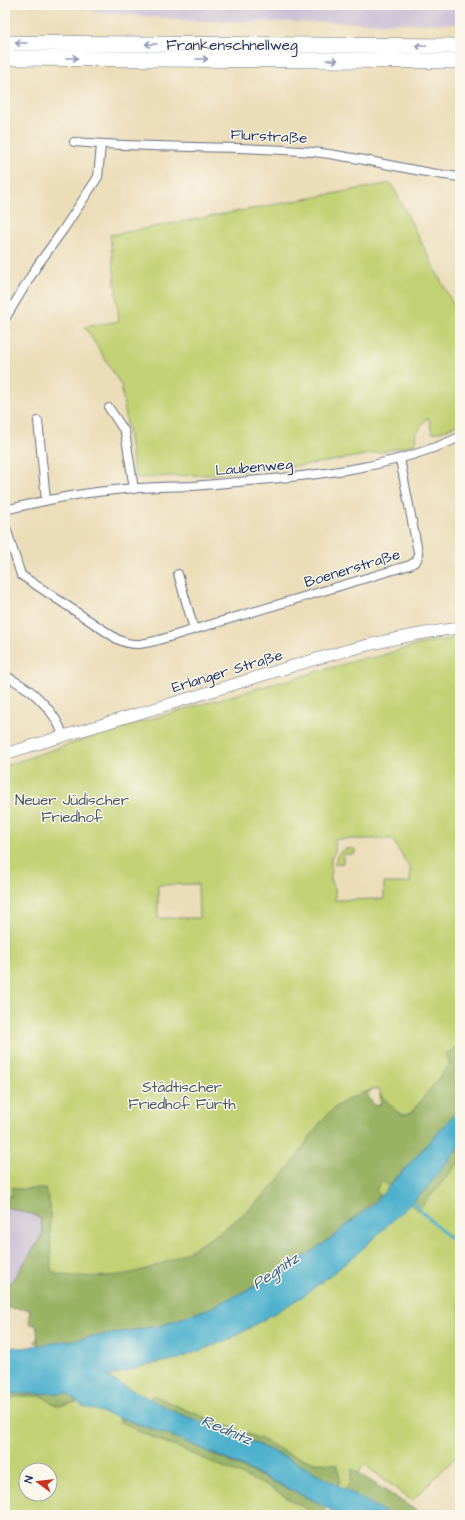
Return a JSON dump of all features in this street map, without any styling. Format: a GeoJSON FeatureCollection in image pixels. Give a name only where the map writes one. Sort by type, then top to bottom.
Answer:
{"type":"FeatureCollection","features":[{"type":"Feature","properties":{"kind":"highway","name":"Frankenschnellweg"},"geometry":{"type":"LineString","coordinates":[[5,43],[460,46]]}},
{"type":"Feature","properties":{"kind":"highway","name":"Frankenschnellweg"},"geometry":{"type":"LineString","coordinates":[[5,58],[460,61]]}},
{"type":"Feature","properties":{"kind":"main road","name":"Erlanger Straße"},"geometry":{"type":"LineString","coordinates":[[5,754],[366,645],[426,632],[460,628]]}},
{"type":"Feature","properties":{"kind":"street","name":"Flurstraße"},"geometry":{"type":"LineString","coordinates":[[74,142],[101,145],[247,148],[315,152],[436,174],[460,176]]}},
{"type":"Feature","properties":{"kind":"street"},"geometry":{"type":"LineString","coordinates":[[5,319],[37,266],[64,230],[98,177],[101,145]]}},
{"type":"Feature","properties":{"kind":"street"},"geometry":{"type":"LineString","coordinates":[[109,408],[125,432],[134,489]]}},
{"type":"Feature","properties":{"kind":"street"},"geometry":{"type":"LineString","coordinates":[[38,421],[46,500]]}},
{"type":"Feature","properties":{"kind":"street","name":"Laubenweg"},"geometry":{"type":"LineString","coordinates":[[5,510],[46,500],[106,490],[195,486],[307,476],[363,467],[400,459],[460,437]]}},
{"type":"Feature","properties":{"kind":"street","name":"Boenerstraße"},"geometry":{"type":"LineString","coordinates":[[5,525],[21,575],[117,639],[127,644],[137,645],[159,640],[416,562],[418,560],[418,552],[400,459]]}},
{"type":"Feature","properties":{"kind":"street"},"geometry":{"type":"LineString","coordinates":[[178,574],[194,629]]}},
{"type":"Feature","properties":{"kind":"street"},"geometry":{"type":"LineString","coordinates":[[5,675],[34,694],[58,725],[63,736]]}},
{"type":"Feature","properties":{"kind":"shaded area"},"geometry":{"type":"Polygon","coordinates":[[[99,5],[460,5],[460,24],[199,21],[92,12],[99,5]]]}},
{"type":"Feature","properties":{"kind":"shaded area"},"geometry":{"type":"Polygon","coordinates":[[[5,1207],[35,1215],[40,1218],[43,1232],[37,1244],[7,1288],[8,1308],[5,1308],[5,1207]]]}},
{"type":"Feature","properties":{"kind":"green space"},"geometry":{"type":"Polygon","coordinates":[[[391,183],[460,318],[460,423],[443,431],[432,433],[429,418],[426,419],[415,435],[416,444],[373,454],[242,472],[241,470],[213,474],[135,478],[121,385],[85,327],[119,321],[110,235],[391,183]]]}},
{"type":"Feature","properties":{"kind":"green space","name":"Städtischer Friedhof Fürth"},"geometry":{"type":"Polygon","coordinates":[[[460,637],[460,1453],[412,1501],[364,1464],[348,1492],[305,1467],[240,1436],[177,1413],[106,1377],[147,1365],[178,1359],[232,1338],[305,1295],[282,1273],[210,1308],[160,1326],[71,1341],[35,1343],[39,1332],[28,1309],[8,1308],[7,1288],[37,1244],[43,1232],[40,1218],[5,1205],[5,766],[94,736],[184,709],[420,644],[460,637]],[[335,839],[335,852],[331,858],[331,882],[335,888],[335,900],[384,899],[384,883],[410,883],[410,869],[392,839],[335,839]],[[198,884],[158,885],[158,918],[199,918],[198,884]],[[373,1089],[367,1094],[373,1105],[379,1105],[381,1099],[380,1090],[373,1089]]]}},
{"type":"Feature","properties":{"kind":"green space"},"geometry":{"type":"Polygon","coordinates":[[[346,849],[355,849],[355,854],[343,854],[343,863],[335,864],[338,854],[346,849]]]}},
{"type":"Feature","properties":{"kind":"green space"},"geometry":{"type":"Polygon","coordinates":[[[460,1044],[460,1108],[389,1186],[382,1181],[376,1190],[380,1195],[335,1235],[282,1273],[210,1308],[160,1326],[38,1346],[37,1326],[29,1323],[31,1309],[8,1308],[7,1288],[37,1244],[43,1232],[40,1219],[35,1215],[5,1207],[5,1196],[12,1196],[12,1187],[16,1189],[45,1189],[50,1205],[51,1268],[54,1273],[60,1275],[110,1276],[126,1274],[149,1268],[195,1248],[217,1234],[257,1202],[290,1166],[324,1118],[341,1103],[354,1096],[373,1089],[367,1094],[374,1105],[377,1106],[381,1104],[380,1094],[397,1112],[404,1115],[411,1113],[450,1064],[445,1055],[460,1044]]]}},
{"type":"Feature","properties":{"kind":"green space"},"geometry":{"type":"Polygon","coordinates":[[[460,1145],[460,1161],[418,1211],[410,1204],[425,1190],[460,1145]]]}},
{"type":"Feature","properties":{"kind":"green space"},"geometry":{"type":"Polygon","coordinates":[[[5,1390],[67,1393],[133,1422],[180,1439],[317,1502],[326,1508],[322,1515],[5,1515],[5,1390]]]}},
{"type":"Feature","properties":{"kind":"green space"},"geometry":{"type":"Polygon","coordinates":[[[5,1390],[67,1393],[77,1402],[57,1406],[42,1396],[23,1396],[5,1399],[5,1390]]]}},
{"type":"Feature","properties":{"kind":"green space"},"geometry":{"type":"Polygon","coordinates":[[[153,1395],[191,1412],[261,1439],[291,1455],[310,1461],[337,1465],[340,1479],[338,1486],[305,1467],[240,1436],[177,1413],[149,1399],[153,1395]]]}},
{"type":"Feature","properties":{"kind":"green space"},"geometry":{"type":"Polygon","coordinates":[[[120,1418],[180,1439],[317,1502],[327,1515],[315,1515],[274,1489],[140,1432],[119,1421],[120,1418]]]}},
{"type":"Feature","properties":{"kind":"green space"},"geometry":{"type":"Polygon","coordinates":[[[352,1469],[423,1515],[390,1515],[345,1490],[351,1480],[352,1469]]]}},
{"type":"Feature","properties":{"kind":"water"},"geometry":{"type":"Polygon","coordinates":[[[460,1108],[460,1145],[425,1190],[357,1254],[305,1295],[232,1338],[178,1359],[147,1365],[107,1377],[177,1413],[240,1436],[305,1467],[391,1515],[339,1515],[317,1502],[180,1439],[82,1406],[67,1393],[5,1394],[5,1346],[22,1348],[160,1326],[210,1308],[282,1273],[335,1235],[375,1202],[460,1108]]]}},
{"type":"Feature","properties":{"kind":"waterway"},"geometry":{"type":"LineString","coordinates":[[412,1202],[460,1248]]}},
{"type":"Feature","properties":{"kind":"park label","name":"Neuer Jüdischer Friedhof"},"geometry":{"type":"Point","coordinates":[72,808]}},
{"type":"Feature","properties":{"kind":"water label","name":"Pegnitz"},"geometry":{"type":"Point","coordinates":[275,1270]}},
{"type":"Feature","properties":{"kind":"water label","name":"Rednitz"},"geometry":{"type":"Point","coordinates":[227,1429]}}]}
